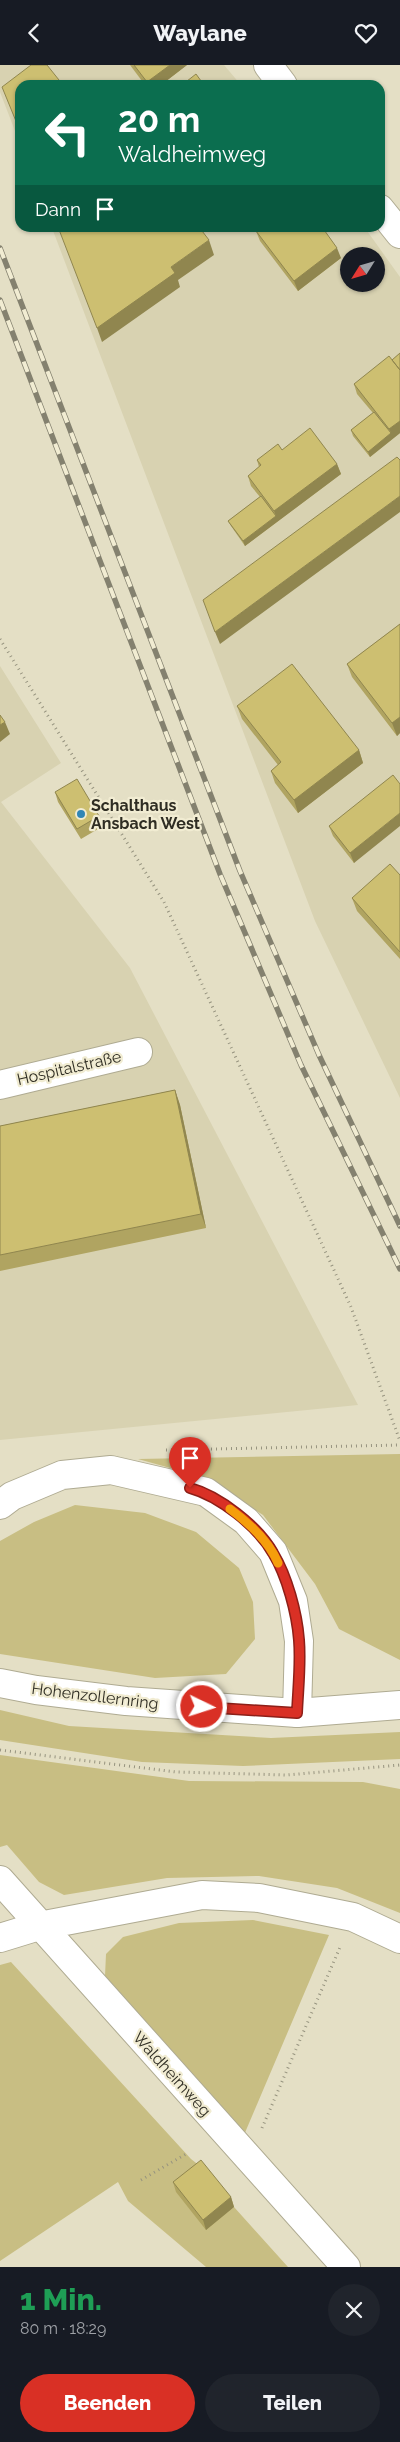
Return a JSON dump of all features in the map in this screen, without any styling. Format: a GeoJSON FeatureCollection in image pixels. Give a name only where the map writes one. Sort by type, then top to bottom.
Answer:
{"type":"FeatureCollection","features":[{"type":"Feature","properties":{"kind":"street"},"geometry":{"type":"LineString","coordinates":[[268,65],[279,80]]}},
{"type":"Feature","properties":{"kind":"street"},"geometry":{"type":"LineString","coordinates":[[385,216],[400,235]]}},
{"type":"Feature","properties":{"kind":"street","name":"Hospitalstraße"},"geometry":{"type":"LineString","coordinates":[[0,1085],[138,1052]]}},
{"type":"Feature","properties":{"kind":"street"},"geometry":{"type":"LineString","coordinates":[[0,1505],[12,1496],[62,1475],[111,1470],[206,1492],[246,1521],[273,1552],[293,1601],[299,1641],[297,1713]]}},
{"type":"Feature","properties":{"kind":"street","name":"Hohenzollernring"},"geometry":{"type":"LineString","coordinates":[[0,1683],[36,1690],[126,1701],[297,1713],[400,1705]]}},
{"type":"Feature","properties":{"kind":"street","name":"Waldheimweg"},"geometry":{"type":"LineString","coordinates":[[0,1880],[39,1926],[346,2267]]}},
{"type":"Feature","properties":{"kind":"street"},"geometry":{"type":"LineString","coordinates":[[0,1938],[39,1926],[202,1895],[259,1897],[353,1917],[400,1939]]}},
{"type":"Feature","properties":{"kind":"path"},"geometry":{"type":"LineString","coordinates":[[0,639],[164,902],[351,1307],[400,1441]]}},
{"type":"Feature","properties":{"kind":"path"},"geometry":{"type":"LineString","coordinates":[[163,1451],[400,1445]]}},
{"type":"Feature","properties":{"kind":"path"},"geometry":{"type":"LineString","coordinates":[[0,1750],[176,1772],[287,1775],[400,1767]]}},
{"type":"Feature","properties":{"kind":"path"},"geometry":{"type":"LineString","coordinates":[[249,2159],[353,1917]]}},
{"type":"Feature","properties":{"kind":"path"},"geometry":{"type":"LineString","coordinates":[[141,2179],[186,2154]]}},
{"type":"Feature","properties":{"kind":"shaded area"},"geometry":{"type":"Polygon","coordinates":[[[0,65],[224,65],[237,80],[15,80],[15,131],[0,92],[0,65]]]}},
{"type":"Feature","properties":{"kind":"shaded area"},"geometry":{"type":"Polygon","coordinates":[[[54,232],[368,232],[379,247],[340,247],[340,293],[385,293],[385,256],[400,277],[400,1098],[315,921],[54,232]]]}},
{"type":"Feature","properties":{"kind":"shaded area"},"geometry":{"type":"Polygon","coordinates":[[[0,666],[61,763],[1,802],[130,968],[358,1405],[0,1440],[0,666]]]}},
{"type":"Feature","properties":{"kind":"shaded area"},"geometry":{"type":"Polygon","coordinates":[[[400,1454],[400,1660],[339,1629],[315,1584],[263,1515],[206,1478],[138,1459],[400,1454]]]}},
{"type":"Feature","properties":{"kind":"shaded area"},"geometry":{"type":"Polygon","coordinates":[[[75,1505],[145,1513],[196,1532],[239,1568],[253,1602],[255,1639],[226,1674],[155,1678],[0,1654],[0,1541],[34,1522],[75,1505]]]}},
{"type":"Feature","properties":{"kind":"shaded area"},"geometry":{"type":"Polygon","coordinates":[[[0,1710],[69,1726],[271,1738],[400,1732],[400,1759],[243,1766],[142,1762],[0,1740],[0,1710]]]}},
{"type":"Feature","properties":{"kind":"shaded area"},"geometry":{"type":"Polygon","coordinates":[[[0,1755],[189,1781],[363,1782],[400,1789],[400,1913],[337,1888],[259,1876],[167,1878],[64,1895],[39,1882],[7,1845],[0,1847],[0,1755]]]}},
{"type":"Feature","properties":{"kind":"shaded area"},"geometry":{"type":"Polygon","coordinates":[[[253,1920],[329,1935],[244,2135],[115,1993],[105,1976],[106,1954],[123,1937],[179,1923],[253,1920]]]}},
{"type":"Feature","properties":{"kind":"shaded area"},"geometry":{"type":"Polygon","coordinates":[[[11,1962],[191,2159],[205,2170],[206,2229],[234,2207],[288,2267],[206,2267],[128,2201],[118,2182],[0,2261],[0,1965],[11,1962]]]}},
{"type":"Feature","properties":{"kind":"building"},"geometry":{"type":"Polygon","coordinates":[[[31,65],[47,65],[59,80],[15,80],[15,119],[2,87],[31,65]]]}},
{"type":"Feature","properties":{"kind":"building"},"geometry":{"type":"Polygon","coordinates":[[[134,65],[170,65],[150,80],[145,80],[134,65]]]}},
{"type":"Feature","properties":{"kind":"building"},"geometry":{"type":"Polygon","coordinates":[[[196,74],[200,80],[188,80],[196,74]]]}},
{"type":"Feature","properties":{"kind":"building"},"geometry":{"type":"Polygon","coordinates":[[[60,232],[203,232],[209,240],[171,267],[175,273],[97,328],[60,232]]]}},
{"type":"Feature","properties":{"kind":"building"},"geometry":{"type":"Polygon","coordinates":[[[257,232],[326,232],[337,248],[294,281],[257,232]]]}},
{"type":"Feature","properties":{"kind":"building"},"geometry":{"type":"Polygon","coordinates":[[[400,353],[400,370],[392,360],[400,353]]]}},
{"type":"Feature","properties":{"kind":"building"},"geometry":{"type":"Polygon","coordinates":[[[389,356],[400,370],[400,421],[389,429],[354,384],[389,356]]]}},
{"type":"Feature","properties":{"kind":"building"},"geometry":{"type":"Polygon","coordinates":[[[374,412],[391,433],[368,452],[351,430],[374,412]]]}},
{"type":"Feature","properties":{"kind":"building"},"geometry":{"type":"Polygon","coordinates":[[[310,428],[337,464],[274,511],[248,476],[261,465],[257,460],[278,444],[282,450],[310,428]]]}},
{"type":"Feature","properties":{"kind":"building"},"geometry":{"type":"Polygon","coordinates":[[[397,457],[400,460],[400,496],[215,632],[203,600],[397,457]]]}},
{"type":"Feature","properties":{"kind":"building"},"geometry":{"type":"Polygon","coordinates":[[[261,496],[276,516],[243,541],[228,521],[261,496]]]}},
{"type":"Feature","properties":{"kind":"building"},"geometry":{"type":"Polygon","coordinates":[[[400,624],[400,717],[392,723],[347,664],[400,624]]]}},
{"type":"Feature","properties":{"kind":"building"},"geometry":{"type":"Polygon","coordinates":[[[292,664],[359,750],[294,800],[271,771],[281,762],[237,706],[292,664]]]}},
{"type":"Feature","properties":{"kind":"building"},"geometry":{"type":"Polygon","coordinates":[[[0,715],[5,722],[0,725],[0,715]]]}},
{"type":"Feature","properties":{"kind":"building"},"geometry":{"type":"Polygon","coordinates":[[[393,775],[400,784],[400,813],[350,853],[329,826],[393,775]]]}},
{"type":"Feature","properties":{"kind":"building","name":"Schalthaus Ansbach West"},"geometry":{"type":"Polygon","coordinates":[[[77,779],[99,816],[77,829],[55,792],[77,779]]]}},
{"type":"Feature","properties":{"kind":"building"},"geometry":{"type":"Polygon","coordinates":[[[390,864],[400,875],[400,952],[352,898],[390,864]]]}},
{"type":"Feature","properties":{"kind":"building"},"geometry":{"type":"Polygon","coordinates":[[[175,1090],[201,1214],[0,1255],[0,1126],[175,1090]]]}},
{"type":"Feature","properties":{"kind":"building"},"geometry":{"type":"Polygon","coordinates":[[[201,2160],[231,2197],[203,2220],[173,2182],[201,2160]]]}},
{"type":"Feature","properties":{"kind":"railway"},"geometry":{"type":"LineString","coordinates":[[0,248],[240,871],[319,1055],[400,1226]]}},
{"type":"Feature","properties":{"kind":"railway"},"geometry":{"type":"LineString","coordinates":[[0,300],[220,874],[301,1065],[400,1269]]}},
{"type":"Feature","properties":{"kind":"slow traffic"},"geometry":{"type":"LineString","coordinates":[[230,1509],[246,1521],[273,1552],[278,1563]]}},
{"type":"Feature","properties":{"kind":"place","name":"Schalthaus Ansbach West"},"geometry":{"type":"Point","coordinates":[81,814]}},
{"type":"Feature","properties":{"kind":"route"},"geometry":{"type":"LineString","coordinates":[[190,1488],[206,1492],[246,1521],[273,1552],[293,1601],[299,1641],[297,1713],[202,1707]]}}]}
